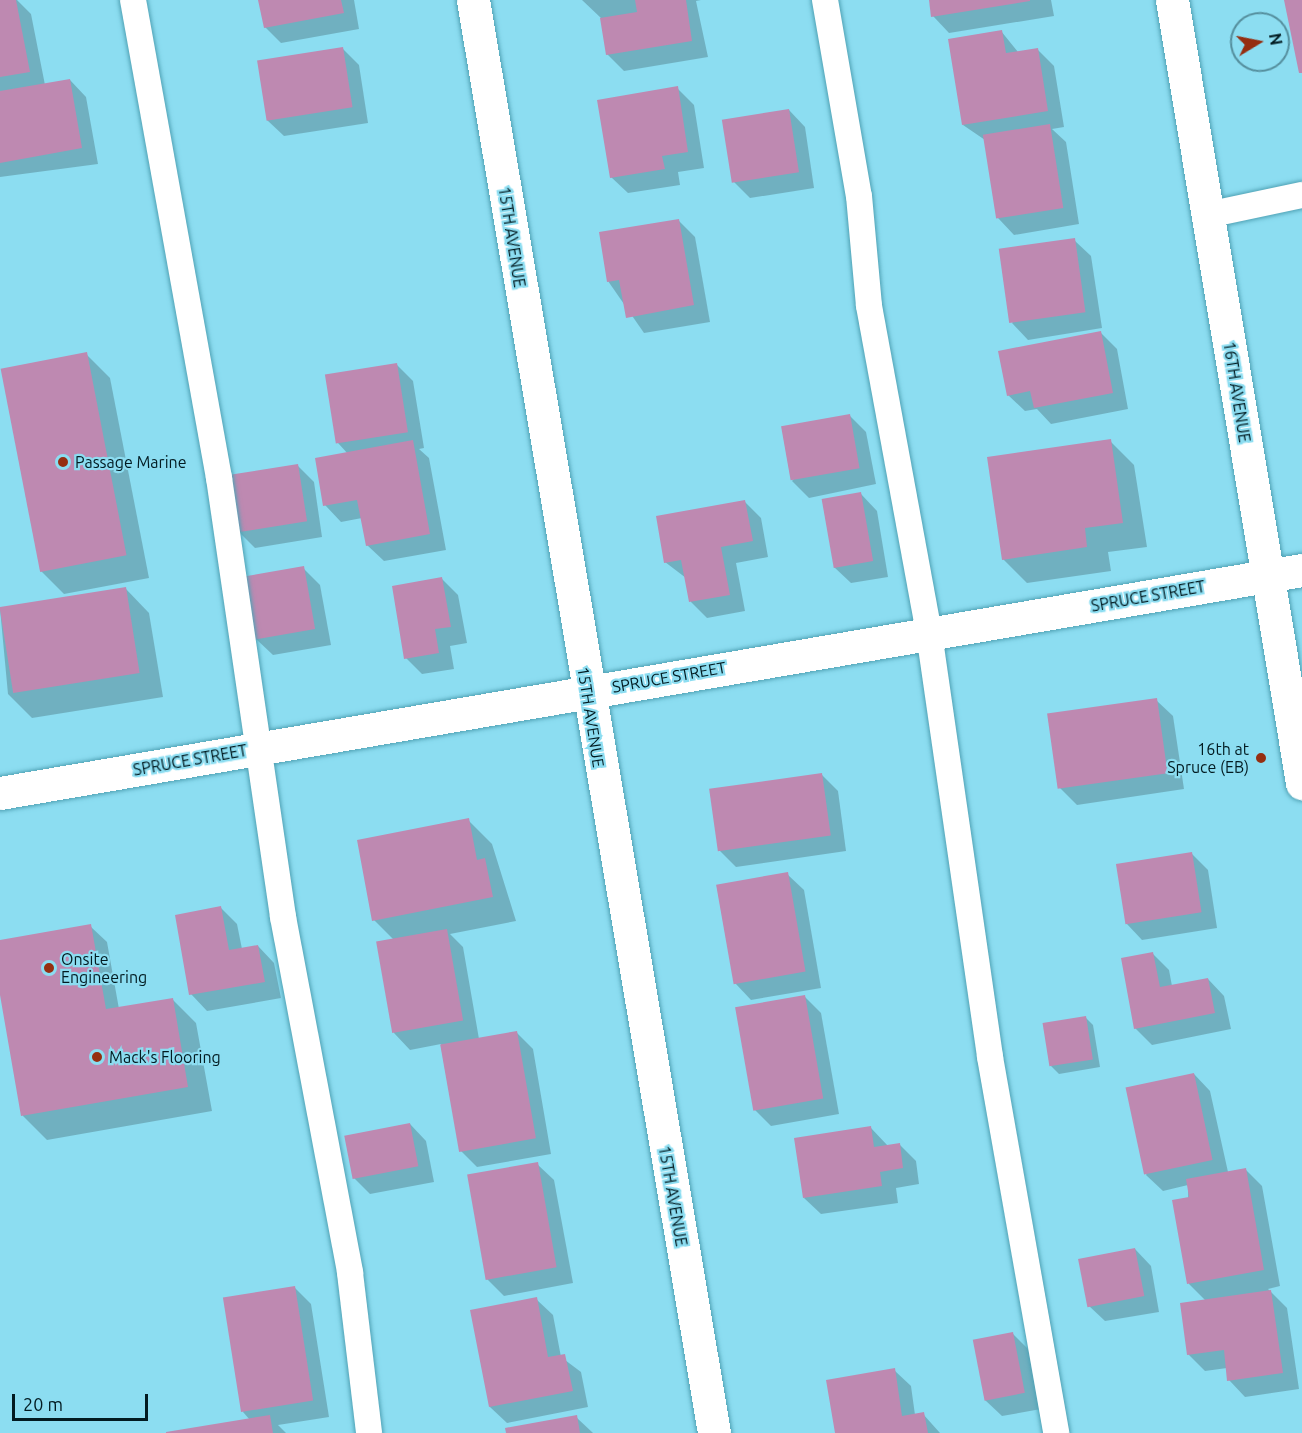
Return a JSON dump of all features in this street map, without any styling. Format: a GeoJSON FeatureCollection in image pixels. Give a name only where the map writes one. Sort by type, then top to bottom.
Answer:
{"type":"FeatureCollection","features":[{"type":"Feature","properties":{"kind":"street","name":"15TH AVENUE"},"geometry":{"type":"LineString","coordinates":[[473,0],[587,691],[714,1433]]}},
{"type":"Feature","properties":{"kind":"street","name":"16TH AVENUE"},"geometry":{"type":"LineString","coordinates":[[1172,0],[1302,783]]}},
{"type":"Feature","properties":{"kind":"street","name":"SPRUCE STREET"},"geometry":{"type":"LineString","coordinates":[[0,793],[1302,570]]}},
{"type":"Feature","properties":{"kind":"lane"},"geometry":{"type":"LineString","coordinates":[[133,0],[261,747],[283,917],[350,1273],[369,1433]]}},
{"type":"Feature","properties":{"kind":"lane"},"geometry":{"type":"LineString","coordinates":[[825,0],[860,196],[869,306],[929,633],[988,1045],[1056,1433]]}},
{"type":"Feature","properties":{"kind":"lane"},"geometry":{"type":"LineString","coordinates":[[1207,215],[1302,195]]}},
{"type":"Feature","properties":{"kind":"building"},"geometry":{"type":"Polygon","coordinates":[[[0,0],[16,0],[30,72],[0,77],[0,0]]]}},
{"type":"Feature","properties":{"kind":"building"},"geometry":{"type":"Polygon","coordinates":[[[258,0],[341,0],[344,13],[264,28],[258,0]]]}},
{"type":"Feature","properties":{"kind":"building"},"geometry":{"type":"Polygon","coordinates":[[[635,0],[686,0],[692,41],[606,55],[600,18],[637,12],[635,0]]]}},
{"type":"Feature","properties":{"kind":"building"},"geometry":{"type":"Polygon","coordinates":[[[929,0],[1030,0],[1030,1],[931,17],[929,0]]]}},
{"type":"Feature","properties":{"kind":"building"},"geometry":{"type":"Polygon","coordinates":[[[1284,0],[1302,0],[1302,73],[1299,73],[1290,29],[1290,12],[1286,12],[1284,0]]]}},
{"type":"Feature","properties":{"kind":"building"},"geometry":{"type":"Polygon","coordinates":[[[1002,30],[1006,53],[1038,48],[1048,111],[962,125],[948,39],[1002,30]]]}},
{"type":"Feature","properties":{"kind":"building"},"geometry":{"type":"Polygon","coordinates":[[[343,47],[353,107],[267,121],[257,61],[343,47]]]}},
{"type":"Feature","properties":{"kind":"building"},"geometry":{"type":"Polygon","coordinates":[[[70,79],[82,148],[0,163],[0,91],[70,79]]]}},
{"type":"Feature","properties":{"kind":"building"},"geometry":{"type":"Polygon","coordinates":[[[678,86],[688,152],[662,156],[665,169],[610,178],[597,100],[678,86]]]}},
{"type":"Feature","properties":{"kind":"building"},"geometry":{"type":"Polygon","coordinates":[[[789,109],[799,172],[732,183],[722,120],[789,109]]]}},
{"type":"Feature","properties":{"kind":"building"},"geometry":{"type":"Polygon","coordinates":[[[1050,124],[1063,208],[996,219],[983,135],[1050,124]]]}},
{"type":"Feature","properties":{"kind":"building"},"geometry":{"type":"Polygon","coordinates":[[[679,219],[694,305],[626,318],[619,280],[607,282],[599,232],[679,219]]]}},
{"type":"Feature","properties":{"kind":"building"},"geometry":{"type":"Polygon","coordinates":[[[1075,238],[1085,312],[1009,323],[999,249],[1075,238]]]}},
{"type":"Feature","properties":{"kind":"building"},"geometry":{"type":"Polygon","coordinates":[[[1101,331],[1113,393],[1034,408],[1030,391],[1007,396],[998,351],[1101,331]]]}},
{"type":"Feature","properties":{"kind":"building","name":"Passage Marine"},"geometry":{"type":"Polygon","coordinates":[[[87,352],[126,555],[40,572],[1,369],[87,352]]]}},
{"type":"Feature","properties":{"kind":"building"},"geometry":{"type":"Polygon","coordinates":[[[397,363],[408,432],[336,444],[325,374],[397,363]]]}},
{"type":"Feature","properties":{"kind":"building"},"geometry":{"type":"Polygon","coordinates":[[[850,414],[860,468],[791,480],[781,426],[850,414]]]}},
{"type":"Feature","properties":{"kind":"building"},"geometry":{"type":"Polygon","coordinates":[[[1111,439],[1123,523],[1085,528],[1087,547],[1002,560],[987,457],[1111,439]]]}},
{"type":"Feature","properties":{"kind":"building"},"geometry":{"type":"Polygon","coordinates":[[[413,440],[430,534],[366,546],[357,500],[323,506],[315,458],[413,440]]]}},
{"type":"Feature","properties":{"kind":"building"},"geometry":{"type":"Polygon","coordinates":[[[298,464],[307,521],[236,533],[227,475],[298,464]]]}},
{"type":"Feature","properties":{"kind":"building"},"geometry":{"type":"Polygon","coordinates":[[[861,492],[873,561],[834,568],[822,499],[861,492]]]}},
{"type":"Feature","properties":{"kind":"building"},"geometry":{"type":"Polygon","coordinates":[[[745,500],[753,541],[721,547],[730,595],[689,602],[681,560],[664,563],[656,516],[745,500]]]}},
{"type":"Feature","properties":{"kind":"building"},"geometry":{"type":"Polygon","coordinates":[[[304,566],[315,629],[255,640],[244,577],[304,566]]]}},
{"type":"Feature","properties":{"kind":"building"},"geometry":{"type":"Polygon","coordinates":[[[442,577],[451,627],[435,629],[439,653],[404,659],[392,586],[442,577]]]}},
{"type":"Feature","properties":{"kind":"building"},"geometry":{"type":"Polygon","coordinates":[[[126,587],[140,673],[13,693],[0,607],[126,587]]]}},
{"type":"Feature","properties":{"kind":"building"},"geometry":{"type":"Polygon","coordinates":[[[1157,698],[1168,773],[1058,789],[1047,713],[1157,698]]]}},
{"type":"Feature","properties":{"kind":"building"},"geometry":{"type":"Polygon","coordinates":[[[822,773],[831,835],[718,851],[709,789],[822,773]]]}},
{"type":"Feature","properties":{"kind":"building"},"geometry":{"type":"Polygon","coordinates":[[[469,818],[477,860],[485,858],[493,897],[372,921],[357,840],[469,818]]]}},
{"type":"Feature","properties":{"kind":"building"},"geometry":{"type":"Polygon","coordinates":[[[1192,852],[1202,912],[1125,924],[1116,864],[1192,852]]]}},
{"type":"Feature","properties":{"kind":"building"},"geometry":{"type":"Polygon","coordinates":[[[788,872],[806,971],[734,984],[716,885],[788,872]]]}},
{"type":"Feature","properties":{"kind":"building"},"geometry":{"type":"Polygon","coordinates":[[[221,906],[229,950],[258,945],[265,982],[189,995],[175,915],[221,906]]]}},
{"type":"Feature","properties":{"kind":"building","name":"Mack's Flooring"},"geometry":{"type":"Polygon","coordinates":[[[91,924],[106,1009],[173,998],[188,1087],[21,1116],[0,995],[0,940],[91,924]]]}},
{"type":"Feature","properties":{"kind":"building"},"geometry":{"type":"Polygon","coordinates":[[[447,929],[463,1021],[392,1033],[376,942],[447,929]]]}},
{"type":"Feature","properties":{"kind":"building"},"geometry":{"type":"Polygon","coordinates":[[[1153,952],[1160,987],[1208,978],[1215,1013],[1134,1029],[1121,958],[1153,952]]]}},
{"type":"Feature","properties":{"kind":"building"},"geometry":{"type":"Polygon","coordinates":[[[805,995],[823,1098],[753,1111],[735,1007],[805,995]]]}},
{"type":"Feature","properties":{"kind":"building"},"geometry":{"type":"Polygon","coordinates":[[[1086,1016],[1093,1059],[1049,1066],[1043,1023],[1086,1016]]]}},
{"type":"Feature","properties":{"kind":"building"},"geometry":{"type":"Polygon","coordinates":[[[517,1031],[536,1138],[459,1152],[440,1045],[517,1031]]]}},
{"type":"Feature","properties":{"kind":"building"},"geometry":{"type":"Polygon","coordinates":[[[1194,1073],[1213,1160],[1144,1175],[1126,1088],[1194,1073]]]}},
{"type":"Feature","properties":{"kind":"building"},"geometry":{"type":"Polygon","coordinates":[[[410,1123],[418,1166],[353,1179],[344,1136],[410,1123]]]}},
{"type":"Feature","properties":{"kind":"building"},"geometry":{"type":"Polygon","coordinates":[[[871,1126],[874,1147],[900,1143],[903,1168],[880,1172],[882,1186],[803,1198],[794,1138],[871,1126]]]}},
{"type":"Feature","properties":{"kind":"building"},"geometry":{"type":"Polygon","coordinates":[[[538,1162],[557,1267],[486,1280],[467,1175],[538,1162]]]}},
{"type":"Feature","properties":{"kind":"building"},"geometry":{"type":"Polygon","coordinates":[[[1246,1168],[1264,1270],[1187,1284],[1172,1200],[1189,1197],[1186,1179],[1246,1168]]]}},
{"type":"Feature","properties":{"kind":"building"},"geometry":{"type":"Polygon","coordinates":[[[1135,1248],[1144,1296],[1087,1307],[1078,1259],[1135,1248]]]}},
{"type":"Feature","properties":{"kind":"building"},"geometry":{"type":"Polygon","coordinates":[[[295,1286],[313,1401],[241,1412],[223,1297],[295,1286]]]}},
{"type":"Feature","properties":{"kind":"building"},"geometry":{"type":"Polygon","coordinates":[[[1271,1290],[1283,1373],[1227,1381],[1224,1350],[1187,1355],[1180,1303],[1271,1290]]]}},
{"type":"Feature","properties":{"kind":"building"},"geometry":{"type":"Polygon","coordinates":[[[537,1297],[548,1357],[565,1354],[573,1391],[489,1407],[470,1310],[537,1297]]]}},
{"type":"Feature","properties":{"kind":"building"},"geometry":{"type":"Polygon","coordinates":[[[1013,1332],[1025,1393],[985,1401],[973,1340],[1013,1332]]]}},
{"type":"Feature","properties":{"kind":"building"},"geometry":{"type":"Polygon","coordinates":[[[895,1368],[902,1416],[924,1412],[928,1433],[835,1433],[826,1380],[895,1368]]]}},
{"type":"Feature","properties":{"kind":"building"},"geometry":{"type":"Polygon","coordinates":[[[270,1415],[273,1433],[166,1433],[166,1432],[270,1415]]]}},
{"type":"Feature","properties":{"kind":"building"},"geometry":{"type":"Polygon","coordinates":[[[577,1415],[580,1433],[506,1433],[505,1428],[577,1415]]]}},
{"type":"Feature","properties":{"kind":"place","name":"Passage Marine"},"geometry":{"type":"Point","coordinates":[63,462]}},
{"type":"Feature","properties":{"kind":"place","name":"16th at Spruce (EB)"},"geometry":{"type":"Point","coordinates":[1261,758]}},
{"type":"Feature","properties":{"kind":"place","name":"Onsite Engineering"},"geometry":{"type":"Point","coordinates":[49,968]}},
{"type":"Feature","properties":{"kind":"place","name":"Mack's Flooring"},"geometry":{"type":"Point","coordinates":[97,1057]}}]}
